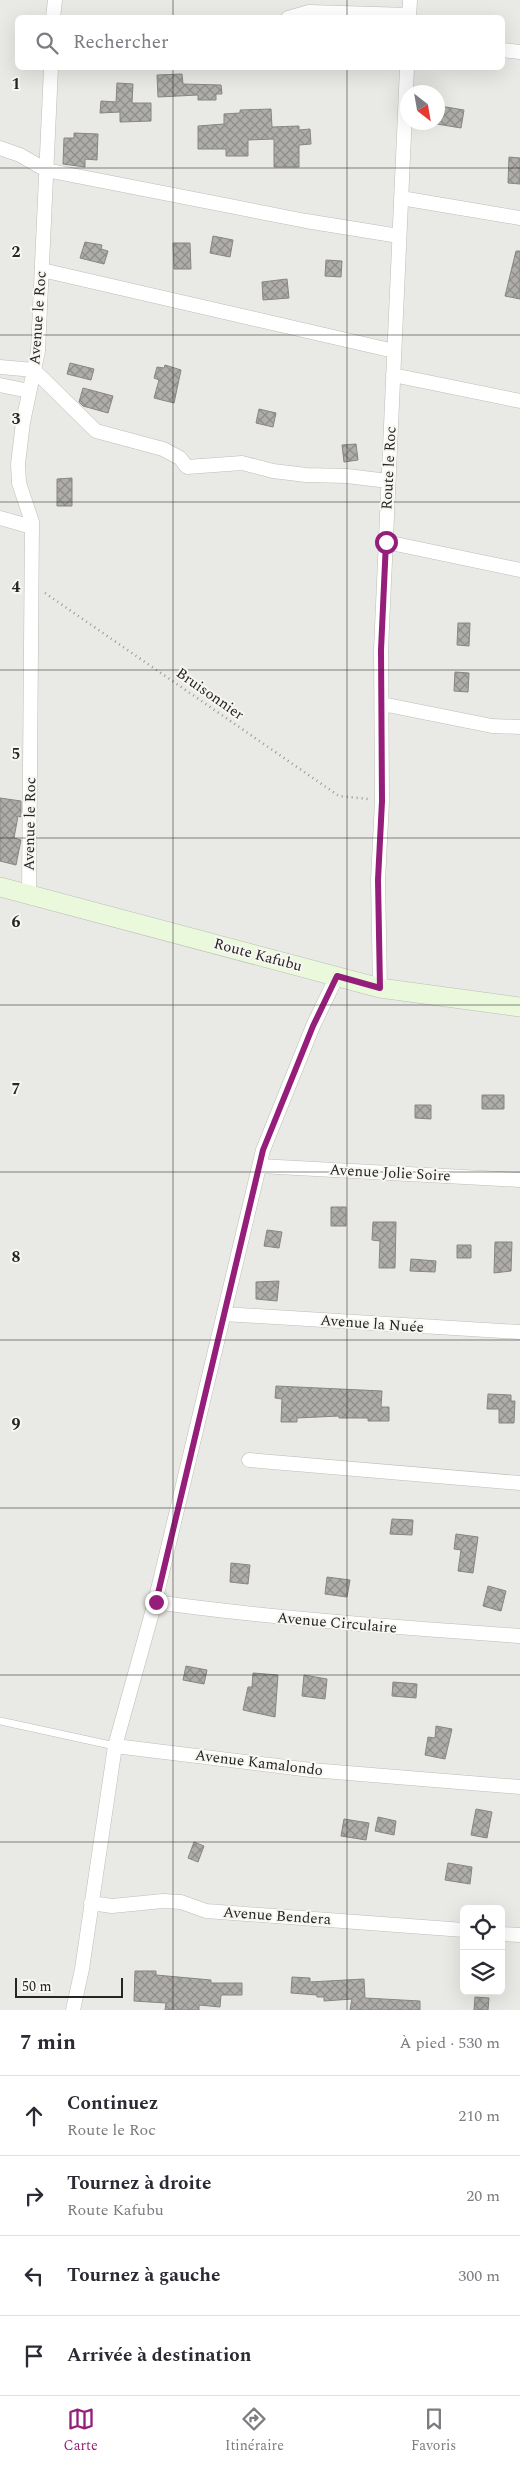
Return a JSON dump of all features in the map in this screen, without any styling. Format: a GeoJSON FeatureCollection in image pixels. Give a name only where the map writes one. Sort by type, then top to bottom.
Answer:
{"type":"FeatureCollection","features":[{"type":"Feature","properties":{"kind":"main road","name":"Route Kafubu"},"geometry":{"type":"LineString","coordinates":[[0,887],[380,988],[520,1007]]}},
{"type":"Feature","properties":{"kind":"street"},"geometry":{"type":"LineString","coordinates":[[53,15],[55,0]]}},
{"type":"Feature","properties":{"kind":"street"},"geometry":{"type":"LineString","coordinates":[[409,15],[410,0]]}},
{"type":"Feature","properties":{"kind":"street"},"geometry":{"type":"LineString","coordinates":[[298,15],[309,12],[384,15]]}},
{"type":"Feature","properties":{"kind":"street"},"geometry":{"type":"LineString","coordinates":[[505,50],[520,52]]}},
{"type":"Feature","properties":{"kind":"street","name":"Avenue le Roc"},"geometry":{"type":"LineString","coordinates":[[29,895],[32,527],[19,483],[22,422],[38,352],[51,70]]}},
{"type":"Feature","properties":{"kind":"street","name":"Route le Roc"},"geometry":{"type":"LineString","coordinates":[[380,988],[378,880],[382,801],[381,650],[407,70]]}},
{"type":"Feature","properties":{"kind":"street"},"geometry":{"type":"LineString","coordinates":[[0,148],[20,155],[46,170],[306,221],[399,236]]}},
{"type":"Feature","properties":{"kind":"street"},"geometry":{"type":"LineString","coordinates":[[401,198],[520,218]]}},
{"type":"Feature","properties":{"kind":"street"},"geometry":{"type":"LineString","coordinates":[[42,270],[394,351]]}},
{"type":"Feature","properties":{"kind":"street"},"geometry":{"type":"LineString","coordinates":[[0,367],[34,370],[96,431],[163,449],[180,458],[187,467],[242,463],[273,471],[388,481]]}},
{"type":"Feature","properties":{"kind":"street"},"geometry":{"type":"LineString","coordinates":[[393,375],[520,401]]}},
{"type":"Feature","properties":{"kind":"street"},"geometry":{"type":"LineString","coordinates":[[0,385],[29,392]]}},
{"type":"Feature","properties":{"kind":"street"},"geometry":{"type":"LineString","coordinates":[[0,518],[32,527]]}},
{"type":"Feature","properties":{"kind":"street"},"geometry":{"type":"LineString","coordinates":[[386,542],[520,570]]}},
{"type":"Feature","properties":{"kind":"street"},"geometry":{"type":"LineString","coordinates":[[382,704],[492,726],[520,727]]}},
{"type":"Feature","properties":{"kind":"street"},"geometry":{"type":"LineString","coordinates":[[73,2010],[115,1746],[156,1602],[263,1150],[313,1026],[337,976]]}},
{"type":"Feature","properties":{"kind":"street","name":"Avenue Jolie Soire"},"geometry":{"type":"LineString","coordinates":[[260,1166],[520,1180]]}},
{"type":"Feature","properties":{"kind":"street","name":"Avenue la Nuée"},"geometry":{"type":"LineString","coordinates":[[224,1314],[520,1332]]}},
{"type":"Feature","properties":{"kind":"street"},"geometry":{"type":"LineString","coordinates":[[250,1460],[520,1483]]}},
{"type":"Feature","properties":{"kind":"street","name":"Avenue Circulaire"},"geometry":{"type":"LineString","coordinates":[[156,1602],[308,1621],[520,1636]]}},
{"type":"Feature","properties":{"kind":"street","name":"Avenue Kamalondo"},"geometry":{"type":"LineString","coordinates":[[115,1746],[311,1770],[520,1787]]}},
{"type":"Feature","properties":{"kind":"street","name":"Avenue Bendera"},"geometry":{"type":"LineString","coordinates":[[91,1903],[112,1906],[163,1901],[181,1902],[206,1911],[460,1930]]}},
{"type":"Feature","properties":{"kind":"street"},"geometry":{"type":"LineString","coordinates":[[505,1934],[520,1936]]}},
{"type":"Feature","properties":{"kind":"lane","name":"Avenue Kamalondo"},"geometry":{"type":"LineString","coordinates":[[0,1721],[115,1746]]}},
{"type":"Feature","properties":{"kind":"path","name":"Bruisonnier"},"geometry":{"type":"LineString","coordinates":[[33,585],[339,796],[382,801]]}},
{"type":"Feature","properties":{"kind":"building"},"geometry":{"type":"Polygon","coordinates":[[[182,74],[183,84],[221,85],[222,94],[216,94],[216,100],[198,100],[198,95],[158,97],[157,75],[182,74]]]}},
{"type":"Feature","properties":{"kind":"building"},"geometry":{"type":"Polygon","coordinates":[[[117,83],[133,84],[132,103],[151,103],[151,121],[120,122],[120,112],[100,113],[101,101],[116,102],[117,83]]]}},
{"type":"Feature","properties":{"kind":"building"},"geometry":{"type":"Polygon","coordinates":[[[445,107],[464,110],[461,128],[445,125],[445,107]]]}},
{"type":"Feature","properties":{"kind":"building"},"geometry":{"type":"Polygon","coordinates":[[[271,109],[272,127],[299,126],[299,130],[310,129],[311,144],[299,145],[299,167],[274,167],[274,139],[248,140],[248,156],[226,156],[226,149],[198,149],[198,126],[224,124],[224,114],[240,113],[240,110],[271,109]]]}},
{"type":"Feature","properties":{"kind":"building"},"geometry":{"type":"Polygon","coordinates":[[[74,133],[98,134],[97,160],[85,159],[85,167],[63,164],[64,138],[74,138],[74,133]]]}},
{"type":"Feature","properties":{"kind":"building"},"geometry":{"type":"Polygon","coordinates":[[[509,157],[520,158],[520,184],[508,183],[509,157]]]}},
{"type":"Feature","properties":{"kind":"building"},"geometry":{"type":"Polygon","coordinates":[[[213,236],[233,240],[230,257],[210,253],[213,236]]]}},
{"type":"Feature","properties":{"kind":"building"},"geometry":{"type":"Polygon","coordinates":[[[85,242],[102,245],[101,249],[108,251],[104,264],[80,258],[85,242]]]}},
{"type":"Feature","properties":{"kind":"building"},"geometry":{"type":"Polygon","coordinates":[[[173,243],[190,243],[191,269],[174,269],[173,243]]]}},
{"type":"Feature","properties":{"kind":"building"},"geometry":{"type":"Polygon","coordinates":[[[516,251],[520,251],[520,299],[505,296],[516,251]]]}},
{"type":"Feature","properties":{"kind":"building"},"geometry":{"type":"Polygon","coordinates":[[[326,260],[342,261],[341,277],[325,276],[326,260]]]}},
{"type":"Feature","properties":{"kind":"building"},"geometry":{"type":"Polygon","coordinates":[[[287,279],[289,298],[263,300],[262,282],[287,279]]]}},
{"type":"Feature","properties":{"kind":"building"},"geometry":{"type":"Polygon","coordinates":[[[70,363],[94,369],[91,380],[67,374],[70,363]]]}},
{"type":"Feature","properties":{"kind":"building"},"geometry":{"type":"Polygon","coordinates":[[[165,365],[181,370],[174,403],[154,398],[159,380],[154,378],[157,367],[164,368],[165,365]]]}},
{"type":"Feature","properties":{"kind":"building"},"geometry":{"type":"Polygon","coordinates":[[[83,388],[113,396],[108,413],[83,406],[79,402],[83,388]]]}},
{"type":"Feature","properties":{"kind":"building"},"geometry":{"type":"Polygon","coordinates":[[[259,409],[276,413],[273,427],[256,423],[259,409]]]}},
{"type":"Feature","properties":{"kind":"building"},"geometry":{"type":"Polygon","coordinates":[[[356,444],[358,460],[344,462],[342,445],[356,444]]]}},
{"type":"Feature","properties":{"kind":"building"},"geometry":{"type":"Polygon","coordinates":[[[72,478],[72,506],[57,506],[57,479],[72,478]]]}},
{"type":"Feature","properties":{"kind":"building"},"geometry":{"type":"Polygon","coordinates":[[[458,623],[470,623],[469,646],[457,645],[458,623]]]}},
{"type":"Feature","properties":{"kind":"building"},"geometry":{"type":"Polygon","coordinates":[[[455,672],[469,673],[468,692],[454,691],[455,672]]]}},
{"type":"Feature","properties":{"kind":"building"},"geometry":{"type":"Polygon","coordinates":[[[0,798],[21,801],[21,817],[18,816],[14,838],[21,840],[16,865],[0,861],[0,798]]]}},
{"type":"Feature","properties":{"kind":"building"},"geometry":{"type":"Polygon","coordinates":[[[482,1095],[504,1095],[504,1109],[482,1109],[482,1095]]]}},
{"type":"Feature","properties":{"kind":"building"},"geometry":{"type":"Polygon","coordinates":[[[415,1105],[431,1105],[431,1119],[415,1118],[415,1105]]]}},
{"type":"Feature","properties":{"kind":"building"},"geometry":{"type":"Polygon","coordinates":[[[331,1207],[346,1207],[346,1226],[331,1226],[331,1207]]]}},
{"type":"Feature","properties":{"kind":"building"},"geometry":{"type":"Polygon","coordinates":[[[373,1222],[396,1222],[395,1268],[379,1268],[380,1241],[372,1240],[373,1222]]]}},
{"type":"Feature","properties":{"kind":"building"},"geometry":{"type":"Polygon","coordinates":[[[267,1230],[282,1232],[279,1248],[264,1246],[267,1230]]]}},
{"type":"Feature","properties":{"kind":"building"},"geometry":{"type":"Polygon","coordinates":[[[495,1242],[512,1242],[511,1271],[494,1273],[495,1242]]]}},
{"type":"Feature","properties":{"kind":"building"},"geometry":{"type":"Polygon","coordinates":[[[457,1245],[471,1245],[471,1258],[457,1258],[457,1245]]]}},
{"type":"Feature","properties":{"kind":"building"},"geometry":{"type":"Polygon","coordinates":[[[411,1259],[436,1261],[435,1272],[410,1271],[411,1259]]]}},
{"type":"Feature","properties":{"kind":"building"},"geometry":{"type":"Polygon","coordinates":[[[279,1281],[277,1301],[256,1299],[256,1282],[279,1281]]]}},
{"type":"Feature","properties":{"kind":"building"},"geometry":{"type":"Polygon","coordinates":[[[276,1386],[382,1391],[381,1407],[389,1407],[389,1421],[368,1421],[368,1418],[339,1418],[339,1416],[297,1418],[297,1422],[281,1422],[282,1399],[275,1398],[276,1386]]]}},
{"type":"Feature","properties":{"kind":"building"},"geometry":{"type":"Polygon","coordinates":[[[488,1394],[511,1395],[511,1401],[515,1401],[514,1423],[499,1423],[499,1409],[487,1409],[488,1394]]]}},
{"type":"Feature","properties":{"kind":"building"},"geometry":{"type":"Polygon","coordinates":[[[392,1519],[413,1520],[412,1535],[390,1534],[392,1519]]]}},
{"type":"Feature","properties":{"kind":"building"},"geometry":{"type":"Polygon","coordinates":[[[456,1534],[478,1537],[473,1573],[458,1571],[461,1550],[454,1549],[456,1534]]]}},
{"type":"Feature","properties":{"kind":"building"},"geometry":{"type":"Polygon","coordinates":[[[231,1563],[250,1565],[248,1584],[230,1582],[231,1563]]]}},
{"type":"Feature","properties":{"kind":"building"},"geometry":{"type":"Polygon","coordinates":[[[327,1577],[350,1580],[347,1597],[325,1594],[327,1577]]]}},
{"type":"Feature","properties":{"kind":"building"},"geometry":{"type":"Polygon","coordinates":[[[488,1586],[506,1591],[501,1611],[483,1606],[488,1586]]]}},
{"type":"Feature","properties":{"kind":"building"},"geometry":{"type":"Polygon","coordinates":[[[186,1666],[207,1670],[204,1684],[183,1680],[186,1666]]]}},
{"type":"Feature","properties":{"kind":"building"},"geometry":{"type":"Polygon","coordinates":[[[253,1673],[278,1675],[275,1717],[243,1710],[248,1687],[252,1687],[253,1673]]]}},
{"type":"Feature","properties":{"kind":"building"},"geometry":{"type":"Polygon","coordinates":[[[304,1675],[327,1679],[325,1699],[302,1696],[304,1675]]]}},
{"type":"Feature","properties":{"kind":"building"},"geometry":{"type":"Polygon","coordinates":[[[393,1682],[417,1684],[416,1698],[392,1696],[393,1682]]]}},
{"type":"Feature","properties":{"kind":"building"},"geometry":{"type":"Polygon","coordinates":[[[436,1726],[452,1729],[445,1759],[425,1755],[428,1737],[435,1738],[436,1726]]]}},
{"type":"Feature","properties":{"kind":"building"},"geometry":{"type":"Polygon","coordinates":[[[476,1809],[492,1812],[487,1838],[471,1835],[476,1809]]]}},
{"type":"Feature","properties":{"kind":"building"},"geometry":{"type":"Polygon","coordinates":[[[378,1817],[396,1821],[394,1835],[375,1831],[378,1817]]]}},
{"type":"Feature","properties":{"kind":"building"},"geometry":{"type":"Polygon","coordinates":[[[344,1819],[369,1823],[366,1840],[341,1836],[344,1819]]]}},
{"type":"Feature","properties":{"kind":"building"},"geometry":{"type":"Polygon","coordinates":[[[194,1842],[204,1846],[198,1862],[188,1858],[194,1842]]]}},
{"type":"Feature","properties":{"kind":"building"},"geometry":{"type":"Polygon","coordinates":[[[448,1863],[472,1867],[470,1884],[445,1880],[448,1863]]]}},
{"type":"Feature","properties":{"kind":"building"},"geometry":{"type":"Polygon","coordinates":[[[135,1971],[156,1971],[156,1975],[211,1980],[211,1983],[242,1983],[242,1995],[221,1995],[220,2007],[199,2005],[199,2010],[165,2010],[166,2003],[134,2001],[135,1971]]]}},
{"type":"Feature","properties":{"kind":"building"},"geometry":{"type":"Polygon","coordinates":[[[292,1977],[310,1978],[310,1982],[364,1979],[365,1998],[420,2001],[420,2010],[350,2010],[352,1999],[324,2001],[324,1997],[317,1997],[317,1995],[291,1993],[292,1977]]]}},
{"type":"Feature","properties":{"kind":"building"},"geometry":{"type":"Polygon","coordinates":[[[475,1997],[489,1998],[488,2010],[474,2010],[475,1997]]]}},
{"type":"Feature","properties":{"kind":"route"},"geometry":{"type":"LineString","coordinates":[[156,1602],[263,1150],[313,1026],[337,976],[380,988],[378,880],[382,801],[381,650],[386,542]]}}]}
